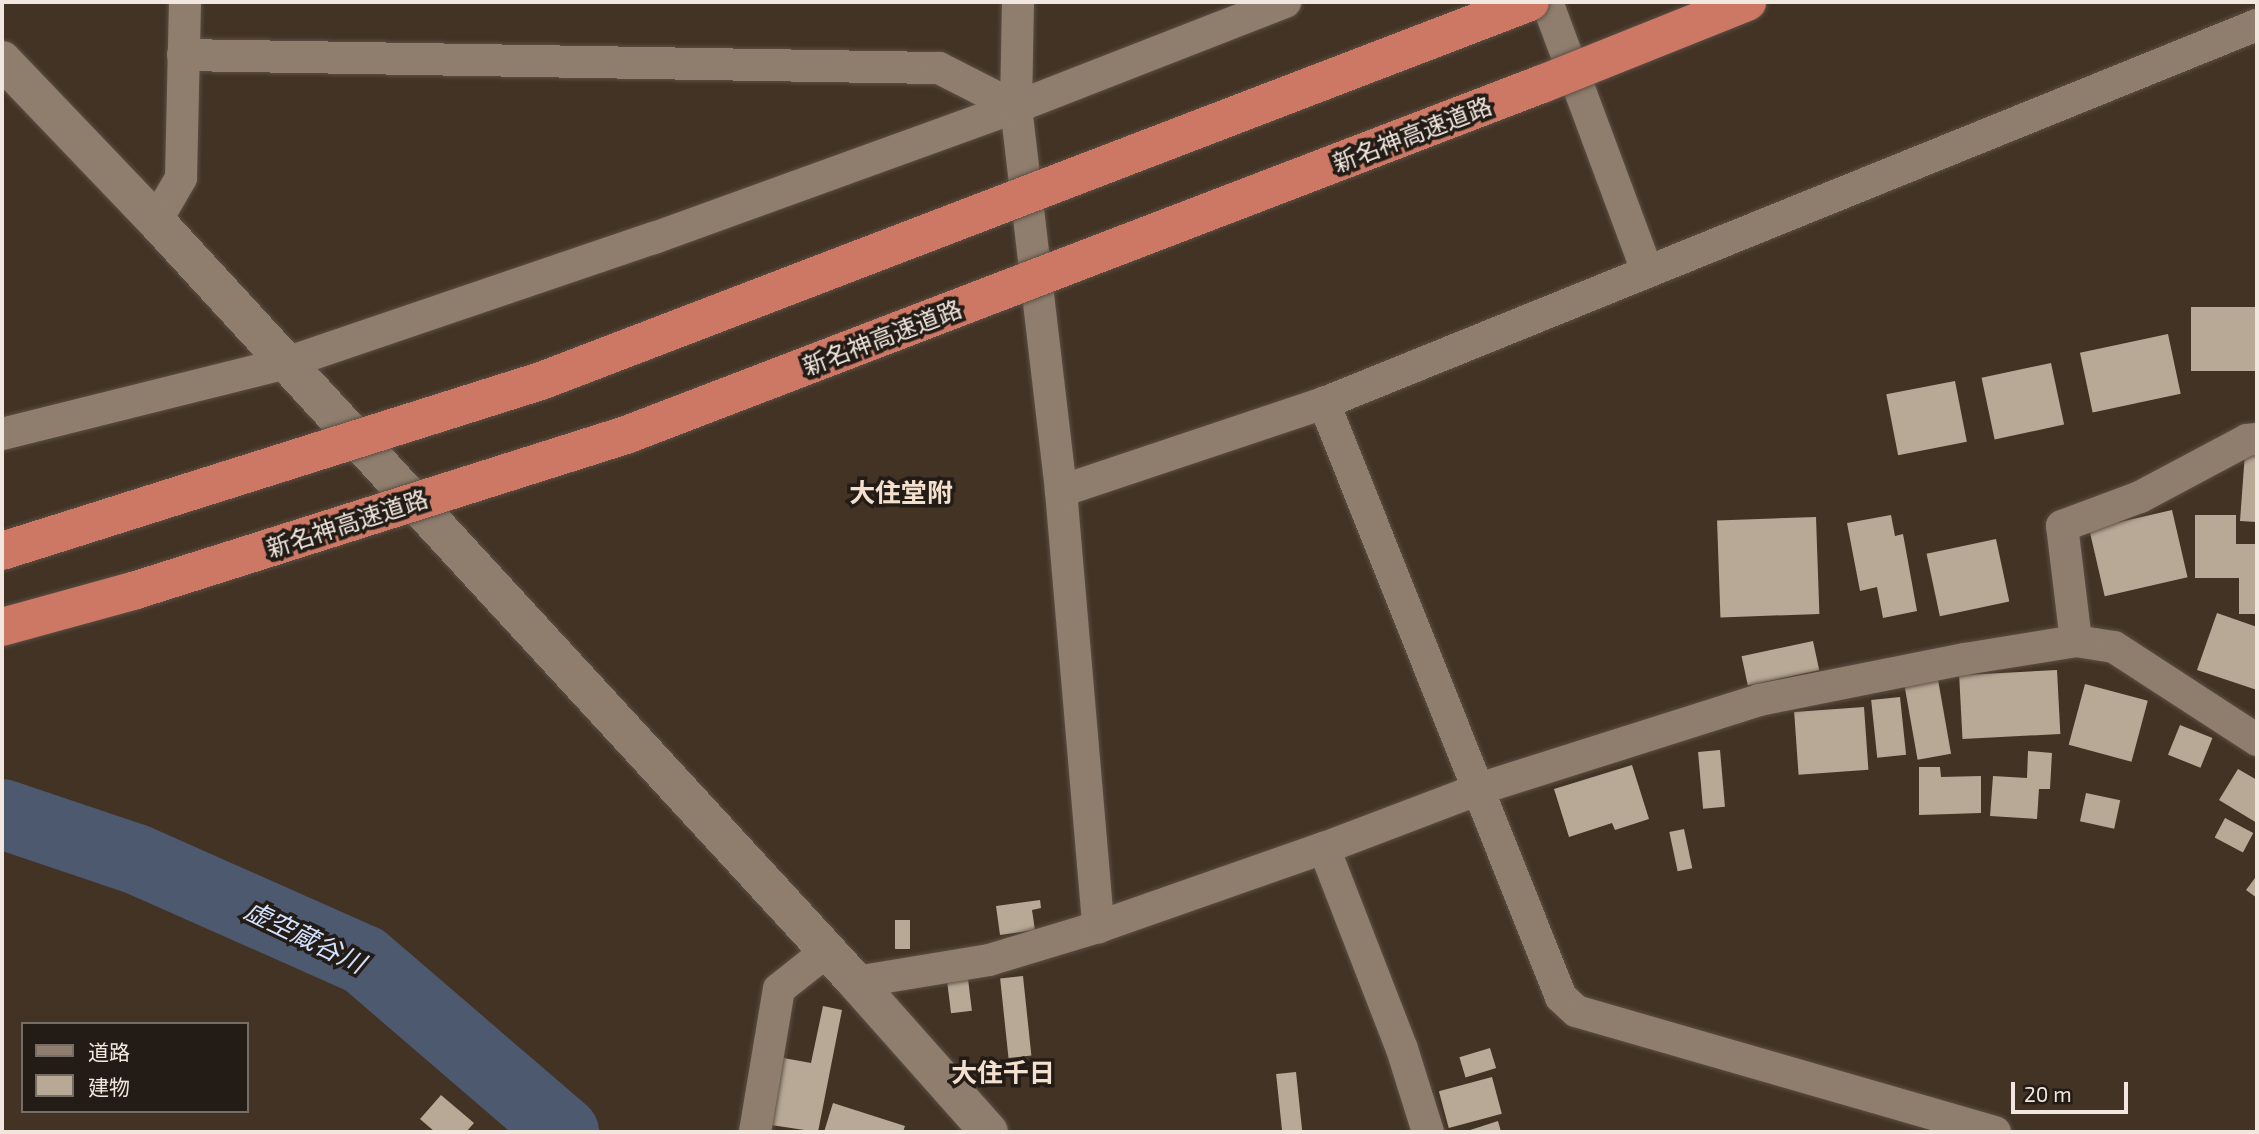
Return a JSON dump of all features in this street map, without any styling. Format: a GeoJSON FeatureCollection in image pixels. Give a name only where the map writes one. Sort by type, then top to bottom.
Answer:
{"type":"FeatureCollection","features":[{"type":"Feature","properties":{"kind":"highway"},"geometry":{"type":"LineString","coordinates":[[2,551],[541,382],[1530,2]]}},
{"type":"Feature","properties":{"kind":"highway","name":"新名神高速道路"},"geometry":{"type":"LineString","coordinates":[[2,627],[133,591],[626,435],[1528,89],[1747,2]]}},
{"type":"Feature","properties":{"kind":"street"},"geometry":{"type":"LineString","coordinates":[[156,221],[181,178],[184,2]]}},
{"type":"Feature","properties":{"kind":"street"},"geometry":{"type":"LineString","coordinates":[[1018,2],[1016,107],[1061,491],[1098,927]]}},
{"type":"Feature","properties":{"kind":"street"},"geometry":{"type":"LineString","coordinates":[[2,434],[286,363],[653,238],[1016,107],[1285,2]]}},
{"type":"Feature","properties":{"kind":"street"},"geometry":{"type":"LineString","coordinates":[[1547,2],[1647,271]]}},
{"type":"Feature","properties":{"kind":"street"},"geometry":{"type":"LineString","coordinates":[[1061,491],[1324,403],[1647,271],[1775,223],[2257,25]]}},
{"type":"Feature","properties":{"kind":"street"},"geometry":{"type":"LineString","coordinates":[[183,55],[939,68],[1016,107]]}},
{"type":"Feature","properties":{"kind":"street"},"geometry":{"type":"LineString","coordinates":[[2,60],[156,221],[828,951],[989,1132]]}},
{"type":"Feature","properties":{"kind":"street"},"geometry":{"type":"LineString","coordinates":[[1324,403],[1561,997],[1576,1011],[1995,1132]]}},
{"type":"Feature","properties":{"kind":"street"},"geometry":{"type":"LineString","coordinates":[[2076,641],[2062,526],[2140,497],[2246,440],[2257,439]]}},
{"type":"Feature","properties":{"kind":"street"},"geometry":{"type":"LineString","coordinates":[[856,982],[989,960],[1098,927],[1324,848],[1479,789],[1759,700],[1965,659],[2076,641],[2114,647],[2257,740]]}},
{"type":"Feature","properties":{"kind":"street"},"geometry":{"type":"LineString","coordinates":[[1324,848],[1402,1049],[1428,1132]]}},
{"type":"Feature","properties":{"kind":"street"},"geometry":{"type":"LineString","coordinates":[[755,1132],[779,989],[828,951]]}},
{"type":"Feature","properties":{"kind":"building"},"geometry":{"type":"Polygon","coordinates":[[[2191,307],[2257,307],[2257,371],[2191,371],[2191,307]]]}},
{"type":"Feature","properties":{"kind":"building"},"geometry":{"type":"Polygon","coordinates":[[[2168,334],[2181,394],[2093,412],[2080,353],[2168,334]]]}},
{"type":"Feature","properties":{"kind":"building"},"geometry":{"type":"Polygon","coordinates":[[[2051,363],[2064,425],[1995,439],[1982,378],[2051,363]]]}},
{"type":"Feature","properties":{"kind":"building"},"geometry":{"type":"Polygon","coordinates":[[[1955,381],[1967,442],[1898,455],[1886,394],[1955,381]]]}},
{"type":"Feature","properties":{"kind":"building"},"geometry":{"type":"Polygon","coordinates":[[[2245,453],[2257,454],[2257,522],[2240,521],[2245,453]]]}},
{"type":"Feature","properties":{"kind":"building"},"geometry":{"type":"Polygon","coordinates":[[[2172,510],[2188,577],[2105,596],[2089,529],[2172,510]]]}},
{"type":"Feature","properties":{"kind":"building"},"geometry":{"type":"Polygon","coordinates":[[[1891,515],[1895,536],[1903,534],[1917,611],[1883,618],[1877,587],[1860,591],[1847,523],[1891,515]]]}},
{"type":"Feature","properties":{"kind":"building"},"geometry":{"type":"Polygon","coordinates":[[[2195,515],[2236,515],[2236,544],[2257,544],[2257,614],[2239,614],[2239,578],[2195,578],[2195,515]]]}},
{"type":"Feature","properties":{"kind":"building"},"geometry":{"type":"Polygon","coordinates":[[[1816,517],[1819,614],[1720,617],[1717,520],[1816,517]]]}},
{"type":"Feature","properties":{"kind":"building"},"geometry":{"type":"Polygon","coordinates":[[[1996,539],[2009,602],[1940,616],[1927,554],[1996,539]]]}},
{"type":"Feature","properties":{"kind":"building"},"geometry":{"type":"Polygon","coordinates":[[[2217,613],[2257,627],[2257,690],[2197,670],[2217,613]]]}},
{"type":"Feature","properties":{"kind":"building"},"geometry":{"type":"Polygon","coordinates":[[[1813,641],[1819,670],[1748,686],[1742,656],[1813,641]]]}},
{"type":"Feature","properties":{"kind":"building"},"geometry":{"type":"Polygon","coordinates":[[[2057,670],[2060,734],[1962,739],[1959,675],[2057,670]]]}},
{"type":"Feature","properties":{"kind":"building"},"geometry":{"type":"Polygon","coordinates":[[[1937,674],[1951,754],[1918,760],[1904,680],[1937,674]]]}},
{"type":"Feature","properties":{"kind":"building"},"geometry":{"type":"Polygon","coordinates":[[[2085,684],[2148,701],[2131,762],[2069,745],[2085,684]]]}},
{"type":"Feature","properties":{"kind":"building"},"geometry":{"type":"Polygon","coordinates":[[[1900,697],[1906,755],[1877,758],[1871,700],[1900,697]]]}},
{"type":"Feature","properties":{"kind":"building"},"geometry":{"type":"Polygon","coordinates":[[[1864,707],[1868,770],[1799,775],[1794,712],[1864,707]]]}},
{"type":"Feature","properties":{"kind":"building"},"geometry":{"type":"Polygon","coordinates":[[[2180,725],[2212,738],[2200,768],[2168,755],[2180,725]]]}},
{"type":"Feature","properties":{"kind":"building"},"geometry":{"type":"Polygon","coordinates":[[[1720,750],[1725,807],[1703,809],[1698,752],[1720,750]]]}},
{"type":"Feature","properties":{"kind":"building"},"geometry":{"type":"Polygon","coordinates":[[[2028,751],[2052,753],[2050,789],[2039,789],[2037,819],[1990,816],[1993,776],[2027,778],[2028,751]]]}},
{"type":"Feature","properties":{"kind":"building"},"geometry":{"type":"Polygon","coordinates":[[[1632,765],[1649,819],[1615,830],[1612,823],[1569,837],[1554,789],[1632,765]]]}},
{"type":"Feature","properties":{"kind":"building"},"geometry":{"type":"Polygon","coordinates":[[[1919,767],[1940,767],[1941,777],[1981,776],[1981,813],[1919,815],[1919,767]]]}},
{"type":"Feature","properties":{"kind":"building"},"geometry":{"type":"Polygon","coordinates":[[[2238,769],[2257,780],[2257,823],[2219,800],[2238,769]]]}},
{"type":"Feature","properties":{"kind":"building"},"geometry":{"type":"Polygon","coordinates":[[[2086,793],[2120,800],[2114,829],[2080,821],[2086,793]]]}},
{"type":"Feature","properties":{"kind":"building"},"geometry":{"type":"Polygon","coordinates":[[[2225,818],[2253,833],[2243,852],[2215,837],[2225,818]]]}},
{"type":"Feature","properties":{"kind":"building"},"geometry":{"type":"Polygon","coordinates":[[[1684,829],[1692,868],[1678,871],[1669,832],[1684,829]]]}},
{"type":"Feature","properties":{"kind":"building"},"geometry":{"type":"Polygon","coordinates":[[[2255,878],[2257,880],[2257,898],[2246,890],[2255,878]]]}},
{"type":"Feature","properties":{"kind":"building"},"geometry":{"type":"Polygon","coordinates":[[[1040,900],[1041,908],[1032,910],[1035,930],[1000,935],[996,906],[1040,900]]]}},
{"type":"Feature","properties":{"kind":"building"},"geometry":{"type":"Polygon","coordinates":[[[895,920],[910,920],[910,949],[895,949],[895,920]]]}},
{"type":"Feature","properties":{"kind":"building"},"geometry":{"type":"Polygon","coordinates":[[[1023,976],[1031,1056],[1008,1058],[1000,978],[1023,976]]]}},
{"type":"Feature","properties":{"kind":"building"},"geometry":{"type":"Polygon","coordinates":[[[968,979],[972,1011],[951,1013],[947,982],[968,979]]]}},
{"type":"Feature","properties":{"kind":"building"},"geometry":{"type":"Polygon","coordinates":[[[823,1006],[842,1010],[818,1132],[764,1124],[778,1057],[811,1063],[823,1006]]]}},
{"type":"Feature","properties":{"kind":"building"},"geometry":{"type":"Polygon","coordinates":[[[1490,1048],[1496,1068],[1466,1077],[1459,1057],[1490,1048]]]}},
{"type":"Feature","properties":{"kind":"building"},"geometry":{"type":"Polygon","coordinates":[[[1296,1072],[1302,1132],[1282,1132],[1276,1074],[1296,1072]]]}},
{"type":"Feature","properties":{"kind":"building"},"geometry":{"type":"Polygon","coordinates":[[[1492,1077],[1502,1114],[1449,1128],[1439,1091],[1492,1077]]]}},
{"type":"Feature","properties":{"kind":"building"},"geometry":{"type":"Polygon","coordinates":[[[441,1095],[474,1123],[466,1132],[435,1132],[420,1119],[441,1095]]]}},
{"type":"Feature","properties":{"kind":"building"},"geometry":{"type":"Polygon","coordinates":[[[833,1103],[905,1126],[903,1132],[824,1132],[833,1103]]]}},
{"type":"Feature","properties":{"kind":"building"},"geometry":{"type":"Polygon","coordinates":[[[1498,1121],[1501,1132],[1464,1132],[1498,1121]]]}},
{"type":"Feature","properties":{"kind":"waterway","name":"虚空蔵谷川"},"geometry":{"type":"LineString","coordinates":[[2,814],[136,859],[364,960],[564,1132]]}},
{"type":"Feature","properties":{"kind":"district","name":"大住堂附"},"geometry":{"type":"Point","coordinates":[901,492]}},
{"type":"Feature","properties":{"kind":"district","name":"大住千日"},"geometry":{"type":"Point","coordinates":[1003,1072]}}]}
